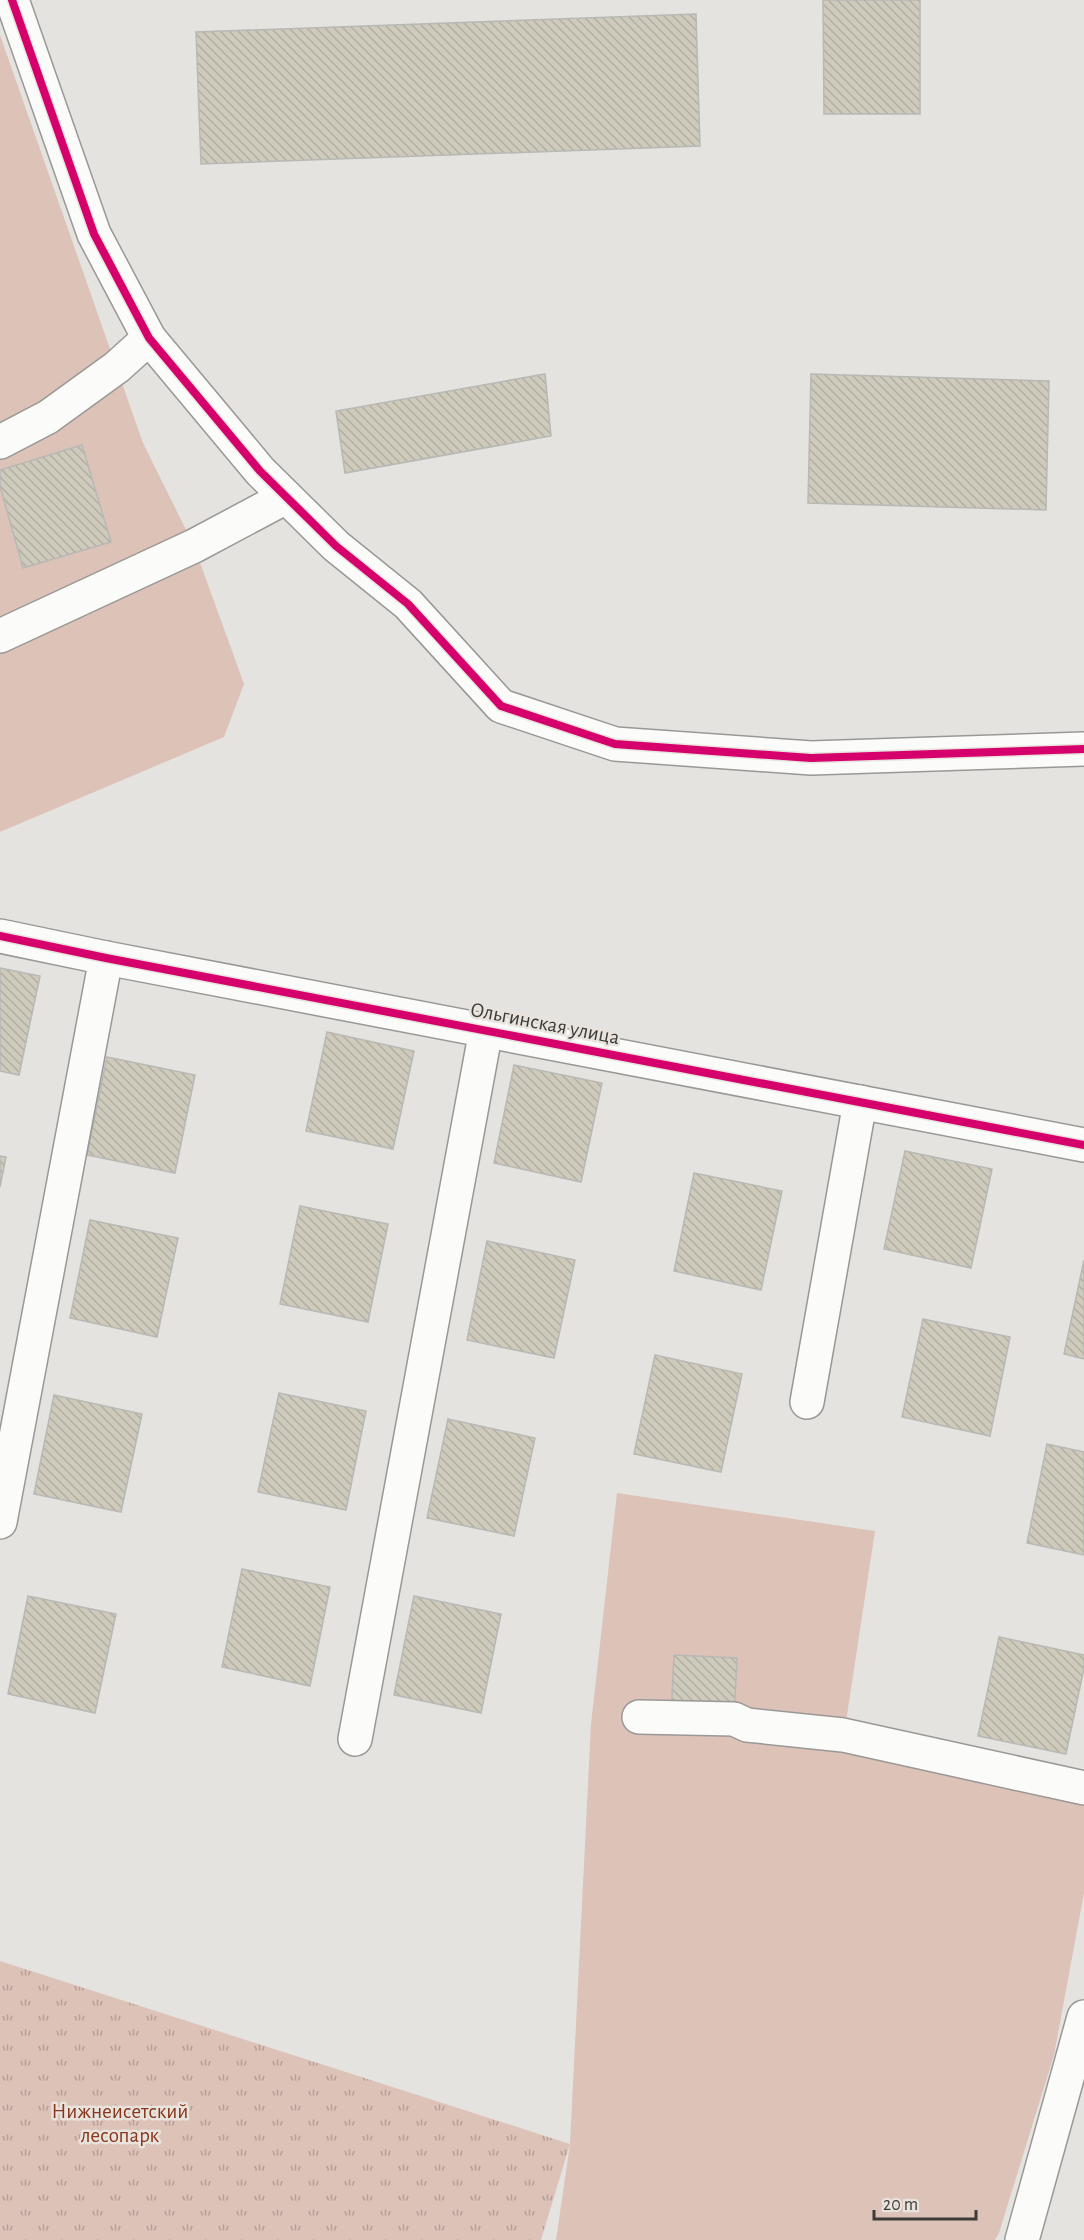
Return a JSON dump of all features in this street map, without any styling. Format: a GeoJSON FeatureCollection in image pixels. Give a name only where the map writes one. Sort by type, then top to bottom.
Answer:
{"type":"FeatureCollection","features":[{"type":"Feature","properties":{"kind":"street"},"geometry":{"type":"LineString","coordinates":[[12,0],[93,234],[149,338],[260,471],[336,546],[408,604],[501,706],[615,744],[811,758],[1084,749]]}},
{"type":"Feature","properties":{"kind":"street"},"geometry":{"type":"LineString","coordinates":[[0,442],[48,417],[117,368],[149,338]]}},
{"type":"Feature","properties":{"kind":"street"},"geometry":{"type":"LineString","coordinates":[[0,636],[194,546],[286,497]]}},
{"type":"Feature","properties":{"kind":"street","name":"Ольгинская улица"},"geometry":{"type":"LineString","coordinates":[[0,936],[1084,1145]]}},
{"type":"Feature","properties":{"kind":"street"},"geometry":{"type":"LineString","coordinates":[[0,1522],[106,958]]}},
{"type":"Feature","properties":{"kind":"street"},"geometry":{"type":"LineString","coordinates":[[355,1739],[486,1030]]}},
{"type":"Feature","properties":{"kind":"street"},"geometry":{"type":"LineString","coordinates":[[807,1402],[860,1102]]}},
{"type":"Feature","properties":{"kind":"street"},"geometry":{"type":"LineString","coordinates":[[639,1717],[734,1719],[747,1725],[843,1735],[1084,1788]]}},
{"type":"Feature","properties":{"kind":"street"},"geometry":{"type":"LineString","coordinates":[[1022,2240],[1084,2017]]}},
{"type":"Feature","properties":{"kind":"green space"},"geometry":{"type":"Polygon","coordinates":[[[0,35],[143,443],[194,546],[244,684],[224,737],[0,832],[0,35]]]}},
{"type":"Feature","properties":{"kind":"green space"},"geometry":{"type":"Polygon","coordinates":[[[617,1493],[875,1531],[842,1748],[1084,1799],[1084,1893],[1054,2055],[995,2240],[556,2240],[570,2144],[591,1724],[617,1493]]]}},
{"type":"Feature","properties":{"kind":"green space","name":"Нижнеисетский лесопарк"},"geometry":{"type":"Polygon","coordinates":[[[0,1961],[570,2144],[541,2240],[0,2240],[0,1961]]]}},
{"type":"Feature","properties":{"kind":"building"},"geometry":{"type":"Polygon","coordinates":[[[823,0],[920,0],[920,114],[824,114],[823,0]]]}},
{"type":"Feature","properties":{"kind":"building"},"geometry":{"type":"Polygon","coordinates":[[[696,14],[700,146],[201,164],[196,32],[696,14]]]}},
{"type":"Feature","properties":{"kind":"building"},"geometry":{"type":"Polygon","coordinates":[[[545,374],[551,436],[345,473],[336,411],[545,374]]]}},
{"type":"Feature","properties":{"kind":"building"},"geometry":{"type":"Polygon","coordinates":[[[811,374],[1049,381],[1046,510],[808,503],[811,374]]]}},
{"type":"Feature","properties":{"kind":"building"},"geometry":{"type":"Polygon","coordinates":[[[82,445],[111,542],[23,568],[0,486],[0,470],[82,445]]]}},
{"type":"Feature","properties":{"kind":"building"},"geometry":{"type":"Polygon","coordinates":[[[0,968],[40,976],[19,1075],[0,1071],[0,968]]]}},
{"type":"Feature","properties":{"kind":"building"},"geometry":{"type":"Polygon","coordinates":[[[327,1032],[414,1051],[393,1149],[306,1131],[327,1032]]]}},
{"type":"Feature","properties":{"kind":"building"},"geometry":{"type":"Polygon","coordinates":[[[107,1057],[195,1075],[175,1173],[87,1155],[107,1057]]]}},
{"type":"Feature","properties":{"kind":"building"},"geometry":{"type":"Polygon","coordinates":[[[514,1065],[602,1083],[581,1182],[494,1163],[514,1065]]]}},
{"type":"Feature","properties":{"kind":"building"},"geometry":{"type":"Polygon","coordinates":[[[905,1151],[992,1169],[971,1268],[884,1249],[905,1151]]]}},
{"type":"Feature","properties":{"kind":"building"},"geometry":{"type":"Polygon","coordinates":[[[0,1156],[6,1157],[0,1187],[0,1156]]]}},
{"type":"Feature","properties":{"kind":"building"},"geometry":{"type":"Polygon","coordinates":[[[694,1173],[782,1191],[761,1290],[674,1271],[694,1173]]]}},
{"type":"Feature","properties":{"kind":"building"},"geometry":{"type":"Polygon","coordinates":[[[300,1206],[388,1224],[368,1322],[280,1304],[300,1206]]]}},
{"type":"Feature","properties":{"kind":"building"},"geometry":{"type":"Polygon","coordinates":[[[90,1220],[178,1238],[157,1337],[70,1318],[90,1220]]]}},
{"type":"Feature","properties":{"kind":"building"},"geometry":{"type":"Polygon","coordinates":[[[487,1241],[575,1260],[554,1358],[467,1340],[487,1241]]]}},
{"type":"Feature","properties":{"kind":"building"},"geometry":{"type":"Polygon","coordinates":[[[1084,1260],[1084,1359],[1064,1354],[1084,1260]]]}},
{"type":"Feature","properties":{"kind":"building"},"geometry":{"type":"Polygon","coordinates":[[[923,1319],[1010,1337],[990,1436],[902,1417],[923,1319]]]}},
{"type":"Feature","properties":{"kind":"building"},"geometry":{"type":"Polygon","coordinates":[[[655,1355],[742,1374],[721,1472],[634,1454],[655,1355]]]}},
{"type":"Feature","properties":{"kind":"building"},"geometry":{"type":"Polygon","coordinates":[[[279,1393],[366,1411],[346,1510],[258,1492],[279,1393]]]}},
{"type":"Feature","properties":{"kind":"building"},"geometry":{"type":"Polygon","coordinates":[[[54,1395],[142,1414],[121,1512],[34,1494],[54,1395]]]}},
{"type":"Feature","properties":{"kind":"building"},"geometry":{"type":"Polygon","coordinates":[[[448,1419],[535,1438],[514,1536],[427,1518],[448,1419]]]}},
{"type":"Feature","properties":{"kind":"building"},"geometry":{"type":"Polygon","coordinates":[[[1047,1444],[1084,1452],[1084,1555],[1027,1543],[1047,1444]]]}},
{"type":"Feature","properties":{"kind":"building"},"geometry":{"type":"Polygon","coordinates":[[[242,1569],[330,1587],[310,1686],[222,1667],[242,1569]]]}},
{"type":"Feature","properties":{"kind":"building"},"geometry":{"type":"Polygon","coordinates":[[[28,1596],[116,1614],[95,1713],[8,1694],[28,1596]]]}},
{"type":"Feature","properties":{"kind":"building"},"geometry":{"type":"Polygon","coordinates":[[[414,1596],[501,1614],[481,1713],[394,1695],[414,1596]]]}},
{"type":"Feature","properties":{"kind":"building"},"geometry":{"type":"Polygon","coordinates":[[[999,1637],[1084,1655],[1084,1668],[1066,1754],[978,1736],[999,1637]]]}},
{"type":"Feature","properties":{"kind":"building"},"geometry":{"type":"Polygon","coordinates":[[[674,1655],[737,1658],[734,1719],[671,1716],[674,1655]]]}},
{"type":"Feature","properties":{"kind":"cycle path"},"geometry":{"type":"LineString","coordinates":[[12,0],[94,234],[149,338],[260,471],[336,546],[408,604],[501,706],[615,744],[811,758],[1084,749]]}},
{"type":"Feature","properties":{"kind":"cycle path"},"geometry":{"type":"LineString","coordinates":[[0,936],[1084,1145]]}}]}
